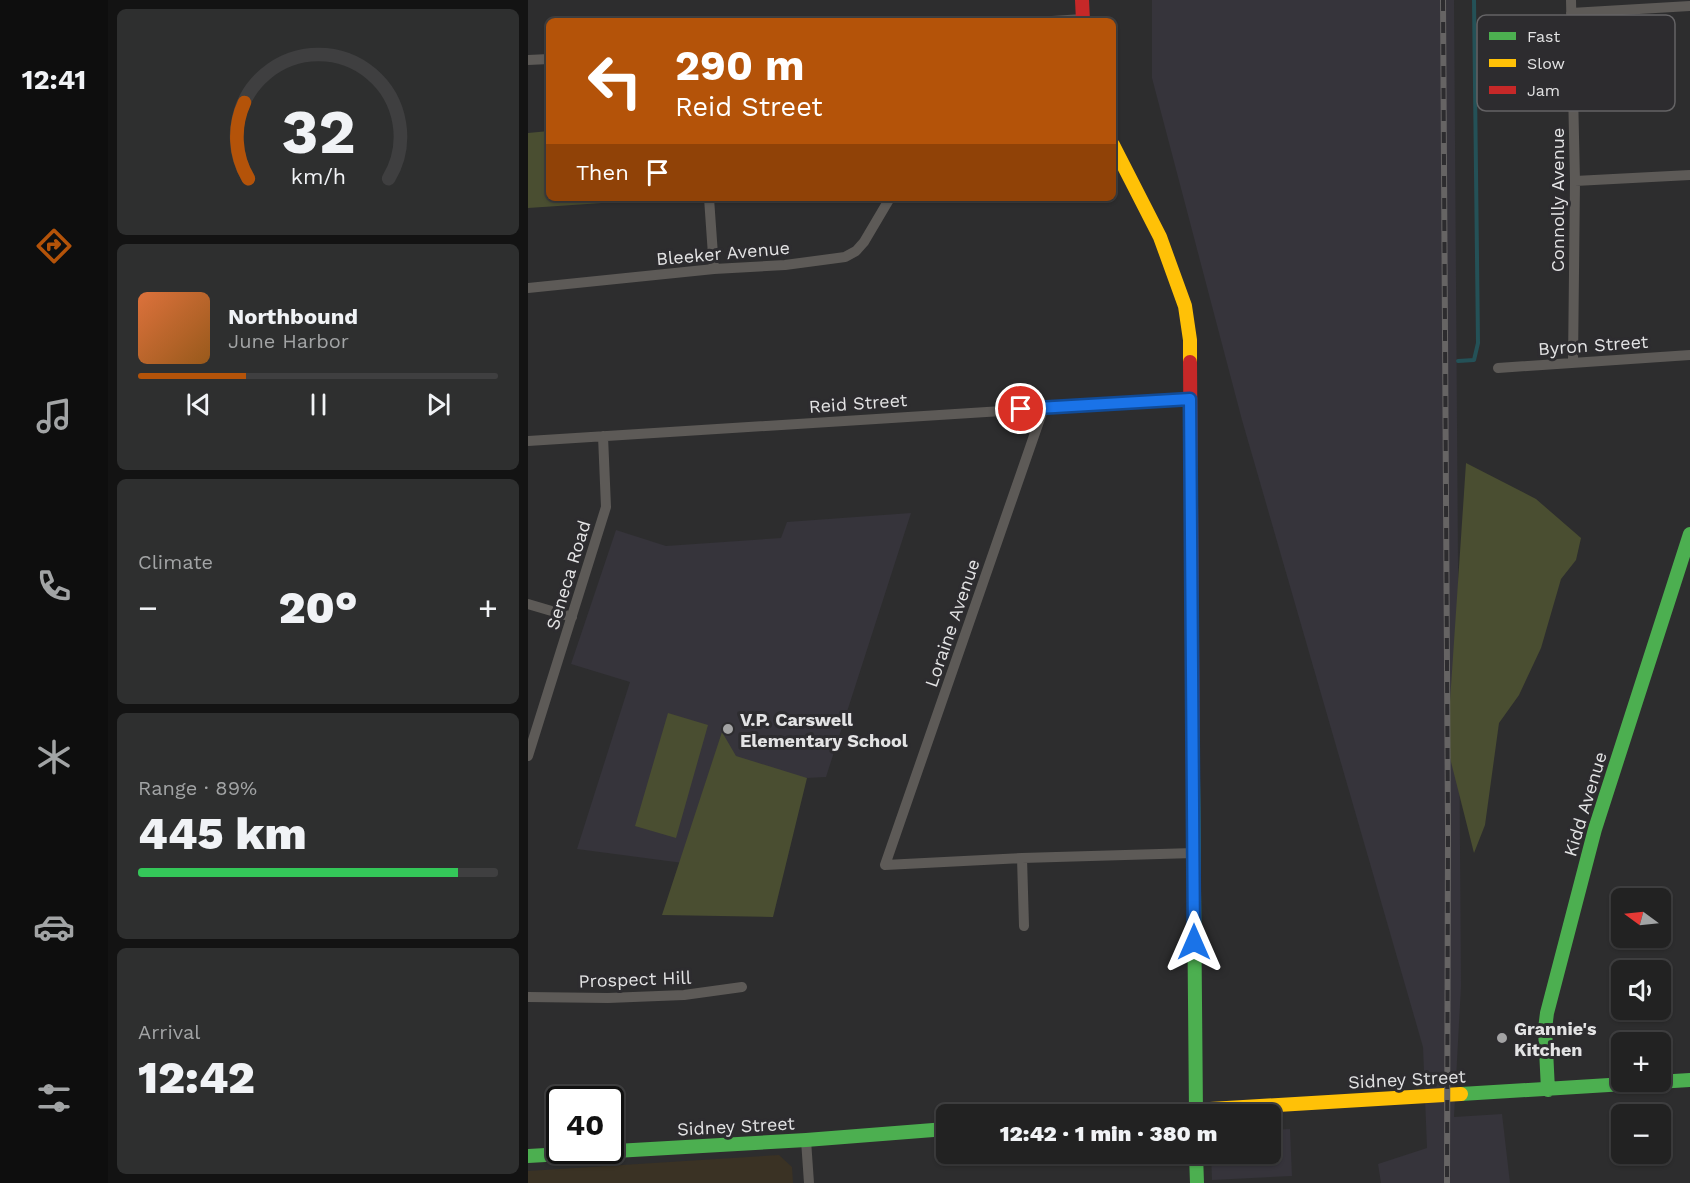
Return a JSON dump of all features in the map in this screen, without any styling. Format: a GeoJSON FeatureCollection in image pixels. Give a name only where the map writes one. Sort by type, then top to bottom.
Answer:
{"type":"FeatureCollection","features":[{"type":"Feature","properties":{"kind":"street"},"geometry":{"type":"LineString","coordinates":[[1082,0],[1083,18]]}},
{"type":"Feature","properties":{"kind":"street","name":"Connolly Avenue"},"geometry":{"type":"LineString","coordinates":[[1571,0],[1571,13]]}},
{"type":"Feature","properties":{"kind":"street"},"geometry":{"type":"LineString","coordinates":[[1571,13],[1690,6]]}},
{"type":"Feature","properties":{"kind":"street"},"geometry":{"type":"LineString","coordinates":[[528,60],[546,59]]}},
{"type":"Feature","properties":{"kind":"street","name":"Connolly Avenue"},"geometry":{"type":"LineString","coordinates":[[1573,111],[1573,363]]}},
{"type":"Feature","properties":{"kind":"street"},"geometry":{"type":"LineString","coordinates":[[1116,151],[1160,237],[1185,306],[1190,340],[1196,1104]]}},
{"type":"Feature","properties":{"kind":"street"},"geometry":{"type":"LineString","coordinates":[[1575,181],[1690,175]]}},
{"type":"Feature","properties":{"kind":"street"},"geometry":{"type":"LineString","coordinates":[[709,201],[714,269]]}},
{"type":"Feature","properties":{"kind":"street","name":"Bleeker Avenue"},"geometry":{"type":"LineString","coordinates":[[528,288],[714,269],[785,265],[845,257],[856,251],[864,242],[888,201]]}},
{"type":"Feature","properties":{"kind":"street","name":"Byron Street"},"geometry":{"type":"LineString","coordinates":[[1498,368],[1690,355]]}},
{"type":"Feature","properties":{"kind":"street","name":"Reid Street"},"geometry":{"type":"LineString","coordinates":[[528,441],[1190,399]]}},
{"type":"Feature","properties":{"kind":"street","name":"Loraine Avenue"},"geometry":{"type":"LineString","coordinates":[[1044,407],[885,865],[1194,853]]}},
{"type":"Feature","properties":{"kind":"street","name":"Seneca Road"},"geometry":{"type":"LineString","coordinates":[[528,756],[606,507],[603,436]]}},
{"type":"Feature","properties":{"kind":"street","name":"Kidd Avenue"},"geometry":{"type":"LineString","coordinates":[[1548,1090],[1545,1029],[1547,1013],[1595,829],[1690,534]]}},
{"type":"Feature","properties":{"kind":"street"},"geometry":{"type":"LineString","coordinates":[[528,604],[572,617]]}},
{"type":"Feature","properties":{"kind":"street"},"geometry":{"type":"LineString","coordinates":[[1022,858],[1024,926]]}},
{"type":"Feature","properties":{"kind":"street","name":"Prospect Hill"},"geometry":{"type":"LineString","coordinates":[[528,997],[609,999],[684,995],[742,987]]}},
{"type":"Feature","properties":{"kind":"street","name":"Sidney Street"},"geometry":{"type":"LineString","coordinates":[[1281,1107],[1690,1080]]}},
{"type":"Feature","properties":{"kind":"street","name":"Sidney Street"},"geometry":{"type":"LineString","coordinates":[[528,1156],[806,1140],[936,1129]]}},
{"type":"Feature","properties":{"kind":"street"},"geometry":{"type":"LineString","coordinates":[[806,1140],[809,1183]]}},
{"type":"Feature","properties":{"kind":"street"},"geometry":{"type":"LineString","coordinates":[[1196,1164],[1197,1183]]}},
{"type":"Feature","properties":{"kind":"shaded area"},"geometry":{"type":"Polygon","coordinates":[[[1152,0],[1454,0],[1461,986],[1454,1117],[1502,1114],[1510,1183],[1381,1183],[1378,1164],[1427,1148],[1423,1047],[1242,420],[1152,78],[1152,0]]]}},
{"type":"Feature","properties":{"kind":"shaded area","name":"V.P. Carswell Elementary School"},"geometry":{"type":"Polygon","coordinates":[[[911,513],[826,777],[708,783],[683,863],[577,849],[630,682],[571,664],[616,530],[666,546],[781,538],[787,522],[911,513]]]}},
{"type":"Feature","properties":{"kind":"shaded area"},"geometry":{"type":"Polygon","coordinates":[[[1281,1129],[1290,1129],[1292,1176],[1212,1180],[1211,1164],[1281,1164],[1281,1129]]]}},
{"type":"Feature","properties":{"kind":"shaded area"},"geometry":{"type":"Polygon","coordinates":[[[779,1155],[792,1167],[793,1183],[528,1183],[528,1171],[779,1155]]]}},
{"type":"Feature","properties":{"kind":"green space"},"geometry":{"type":"Polygon","coordinates":[[[546,131],[546,201],[632,201],[528,208],[528,133],[546,131]]]}},
{"type":"Feature","properties":{"kind":"green space"},"geometry":{"type":"Polygon","coordinates":[[[1466,463],[1536,499],[1581,538],[1576,560],[1561,579],[1541,648],[1519,695],[1499,723],[1485,825],[1474,853],[1447,746],[1466,463]]]}},
{"type":"Feature","properties":{"kind":"green space"},"geometry":{"type":"Polygon","coordinates":[[[668,713],[708,725],[676,838],[635,826],[668,713]]]}},
{"type":"Feature","properties":{"kind":"green space"},"geometry":{"type":"Polygon","coordinates":[[[722,732],[736,756],[807,778],[773,917],[662,915],[722,732]]]}},
{"type":"Feature","properties":{"kind":"waterway"},"geometry":{"type":"LineString","coordinates":[[1458,361],[1474,360],[1478,343],[1474,0]]}},
{"type":"Feature","properties":{"kind":"railway"},"geometry":{"type":"LineString","coordinates":[[1443,0],[1448,831],[1447,1183]]}},
{"type":"Feature","properties":{"kind":"traffic: fast"},"geometry":{"type":"LineString","coordinates":[[1548,1090],[1545,1029],[1547,1013],[1595,829],[1690,534]]}},
{"type":"Feature","properties":{"kind":"traffic: fast"},"geometry":{"type":"LineString","coordinates":[[1193,777],[1196,1104]]}},
{"type":"Feature","properties":{"kind":"traffic: fast"},"geometry":{"type":"LineString","coordinates":[[1461,1094],[1690,1080]]}},
{"type":"Feature","properties":{"kind":"traffic: fast"},"geometry":{"type":"LineString","coordinates":[[528,1156],[806,1140],[936,1130]]}},
{"type":"Feature","properties":{"kind":"traffic: fast"},"geometry":{"type":"LineString","coordinates":[[1196,1164],[1197,1183]]}},
{"type":"Feature","properties":{"kind":"traffic: slow"},"geometry":{"type":"LineString","coordinates":[[1116,151],[1160,237],[1185,306],[1190,340],[1190,362]]}},
{"type":"Feature","properties":{"kind":"traffic: slow"},"geometry":{"type":"LineString","coordinates":[[1281,1105],[1461,1094]]}},
{"type":"Feature","properties":{"kind":"traffic: jam"},"geometry":{"type":"LineString","coordinates":[[1082,0],[1083,18]]}},
{"type":"Feature","properties":{"kind":"traffic: jam"},"geometry":{"type":"LineString","coordinates":[[1190,362],[1193,777]]}},
{"type":"Feature","properties":{"kind":"place","name":"V.P. Carswell Elementary School"},"geometry":{"type":"Point","coordinates":[728,729]}},
{"type":"Feature","properties":{"kind":"place","name":"Grannie's Kitchen"},"geometry":{"type":"Point","coordinates":[1502,1038]}},
{"type":"Feature","properties":{"kind":"route"},"geometry":{"type":"LineString","coordinates":[[1021,409],[1190,399],[1194,942]]}}]}
